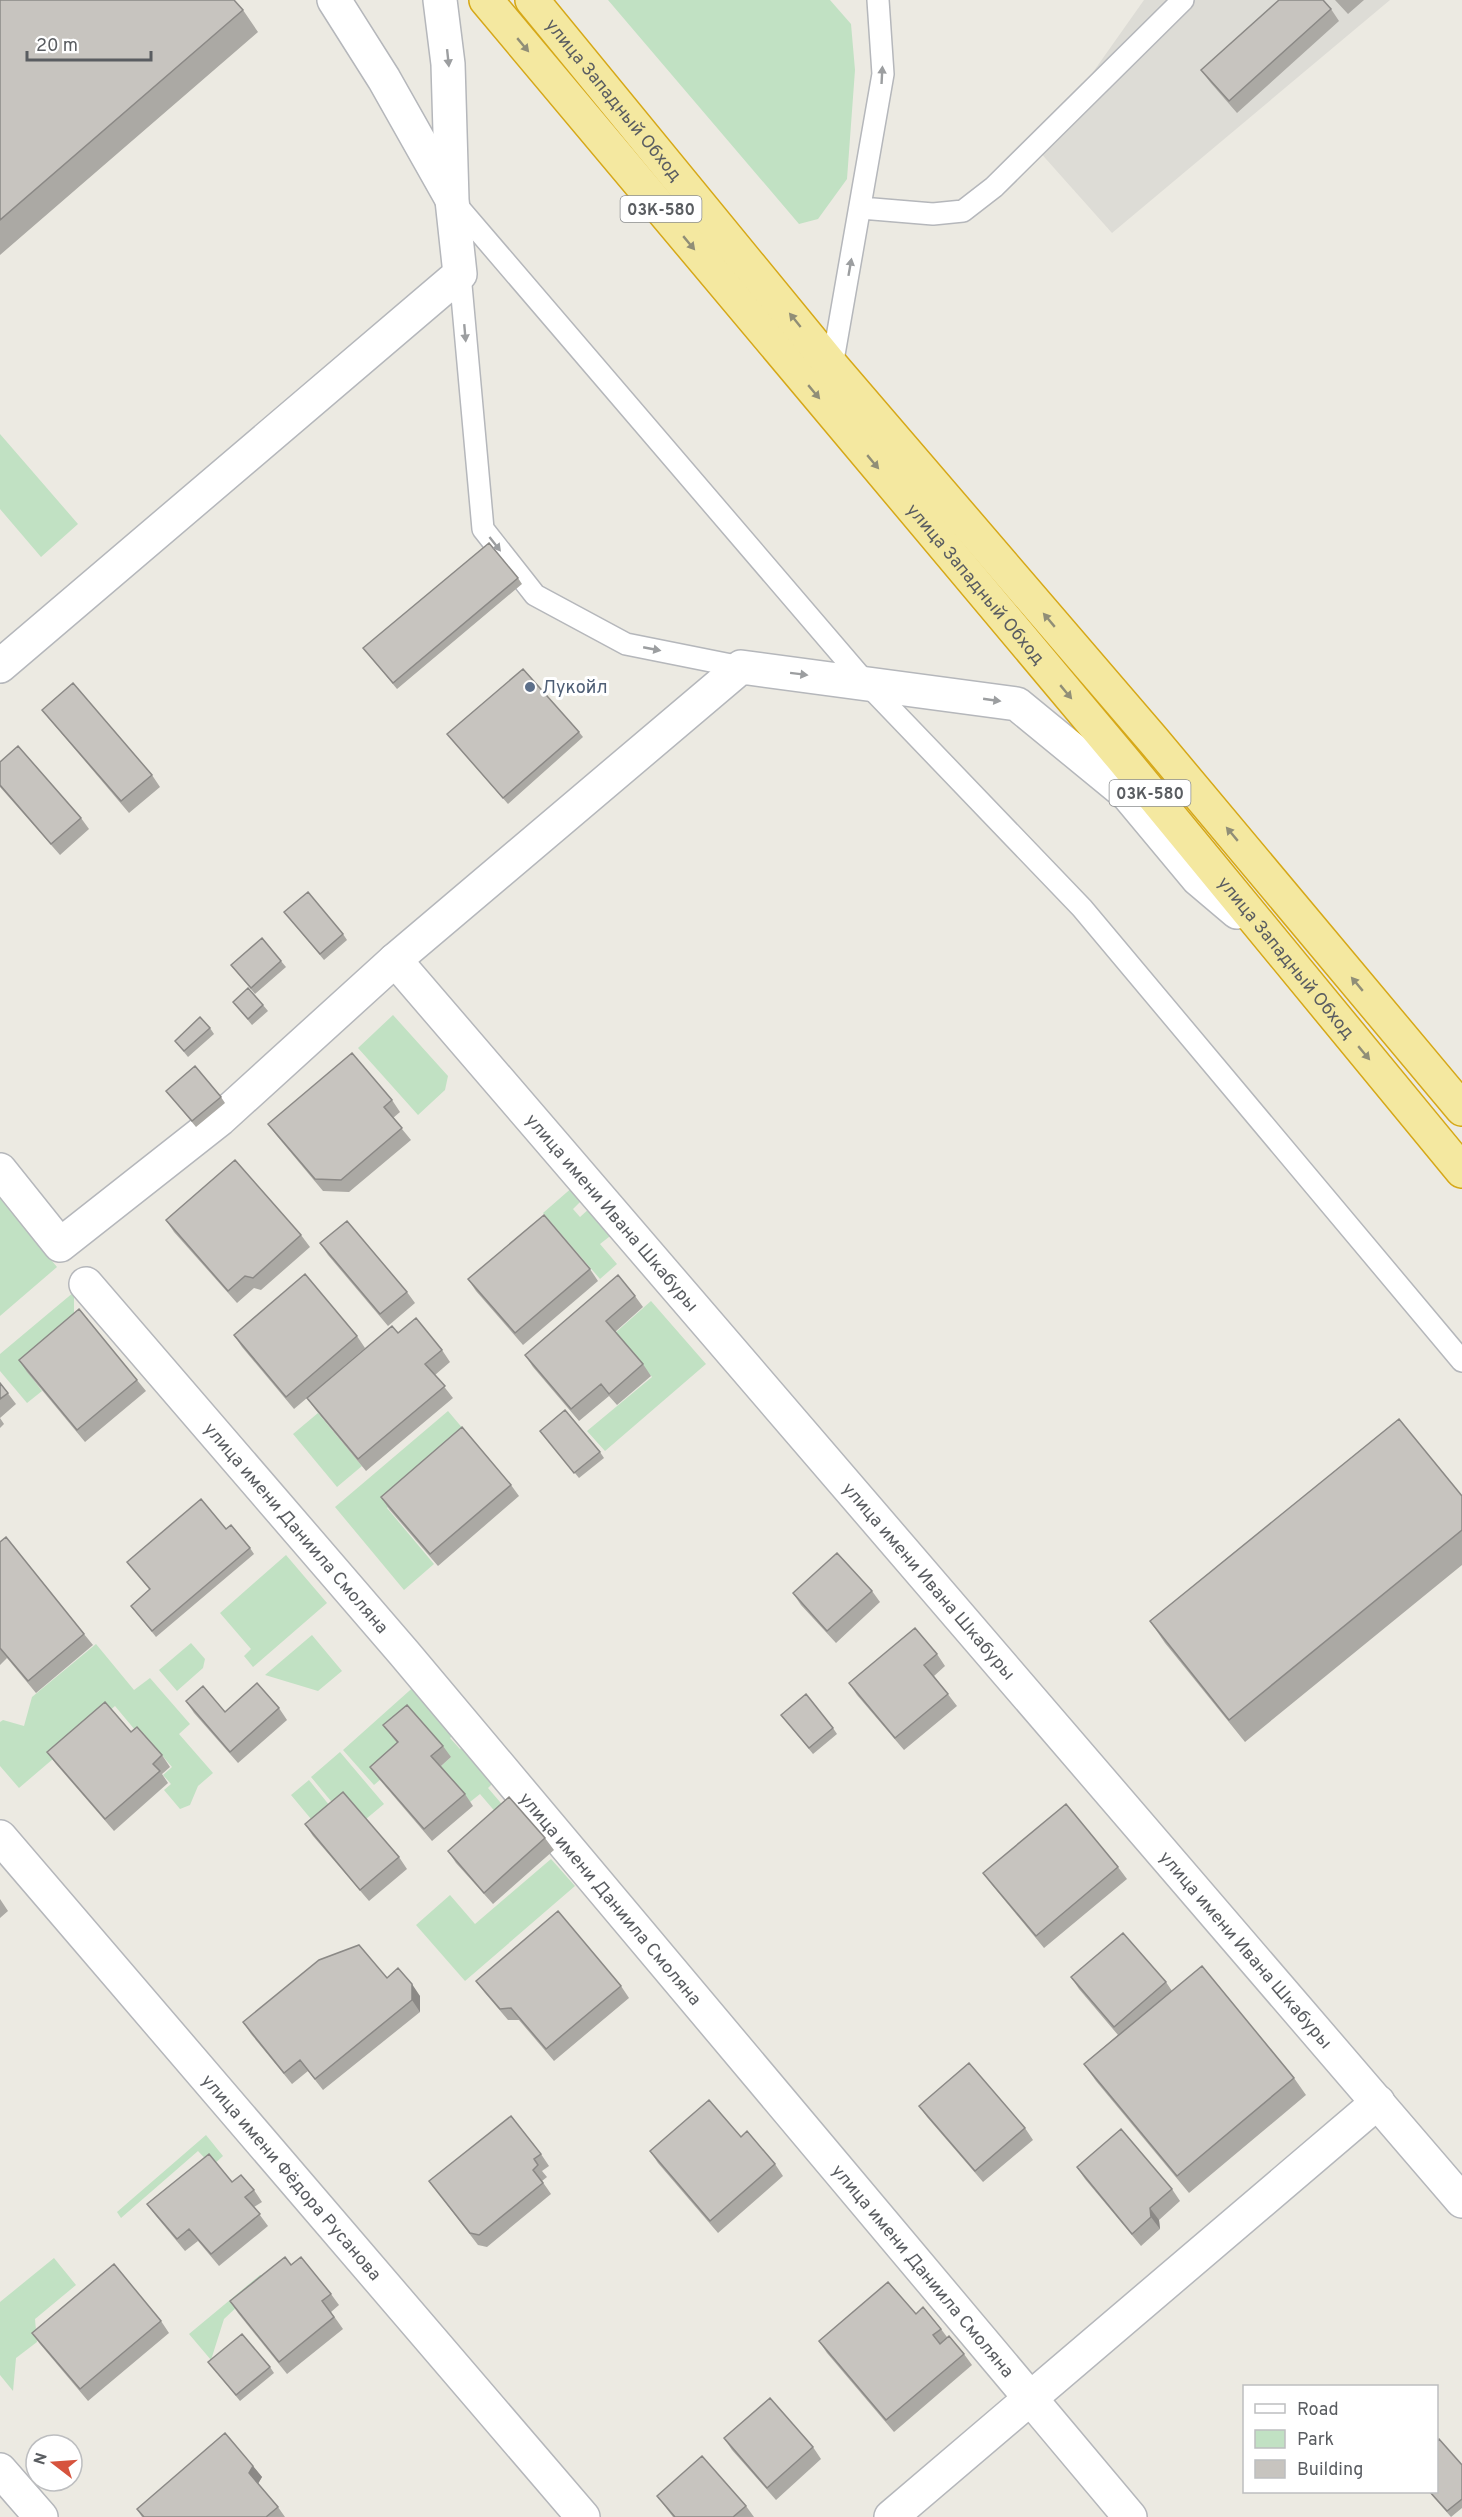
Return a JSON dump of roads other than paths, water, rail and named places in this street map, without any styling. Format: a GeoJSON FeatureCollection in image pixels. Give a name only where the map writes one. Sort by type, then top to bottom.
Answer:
{"type":"FeatureCollection","features":[{"type":"Feature","properties":{"kind":"highway","name":"улица Западный Обход"},"geometry":{"type":"LineString","coordinates":[[486,0],[1114,749],[1462,1171]]}},
{"type":"Feature","properties":{"kind":"highway","name":"улица Западный Обход"},"geometry":{"type":"LineString","coordinates":[[532,0],[832,366],[1154,741],[1462,1109]]}},
{"type":"Feature","properties":{"kind":"street"},"geometry":{"type":"LineString","coordinates":[[334,0],[384,79],[452,200]]}},
{"type":"Feature","properties":{"kind":"street"},"geometry":{"type":"LineString","coordinates":[[0,666],[460,274],[452,200],[448,64],[440,0]]}},
{"type":"Feature","properties":{"kind":"street"},"geometry":{"type":"LineString","coordinates":[[0,1170],[60,1245],[220,1119],[395,960],[741,666],[1017,704],[1128,795],[1198,879],[1267,936]]}},
{"type":"Feature","properties":{"kind":"street","name":"улица имени Ивана Шкабуры"},"geometry":{"type":"LineString","coordinates":[[395,960],[1462,2201]]}},
{"type":"Feature","properties":{"kind":"street","name":"улица имени Даниила Смоляна"},"geometry":{"type":"LineString","coordinates":[[86,1284],[404,1653],[1030,2401],[1130,2517]]}},
{"type":"Feature","properties":{"kind":"street","name":"улица имени Фёдора Русанова"},"geometry":{"type":"LineString","coordinates":[[0,1837],[583,2517]]}},
{"type":"Feature","properties":{"kind":"street"},"geometry":{"type":"LineString","coordinates":[[891,2517],[1030,2401],[1378,2102]]}},
{"type":"Feature","properties":{"kind":"street"},"geometry":{"type":"LineString","coordinates":[[0,2470],[41,2517]]}},
{"type":"Feature","properties":{"kind":"lane"},"geometry":{"type":"LineString","coordinates":[[832,366],[883,74],[878,0]]}},
{"type":"Feature","properties":{"kind":"lane"},"geometry":{"type":"LineString","coordinates":[[861,208],[933,214],[963,211],[994,187],[1183,0]]}},
{"type":"Feature","properties":{"kind":"lane"},"geometry":{"type":"LineString","coordinates":[[452,200],[866,683],[1082,908],[1462,1361]]}},
{"type":"Feature","properties":{"kind":"lane"},"geometry":{"type":"LineString","coordinates":[[460,274],[483,529],[535,595],[626,644],[741,666]]}},
{"type":"Feature","properties":{"kind":"place","name":"Лукойл"},"geometry":{"type":"Point","coordinates":[530,687]}}]}
